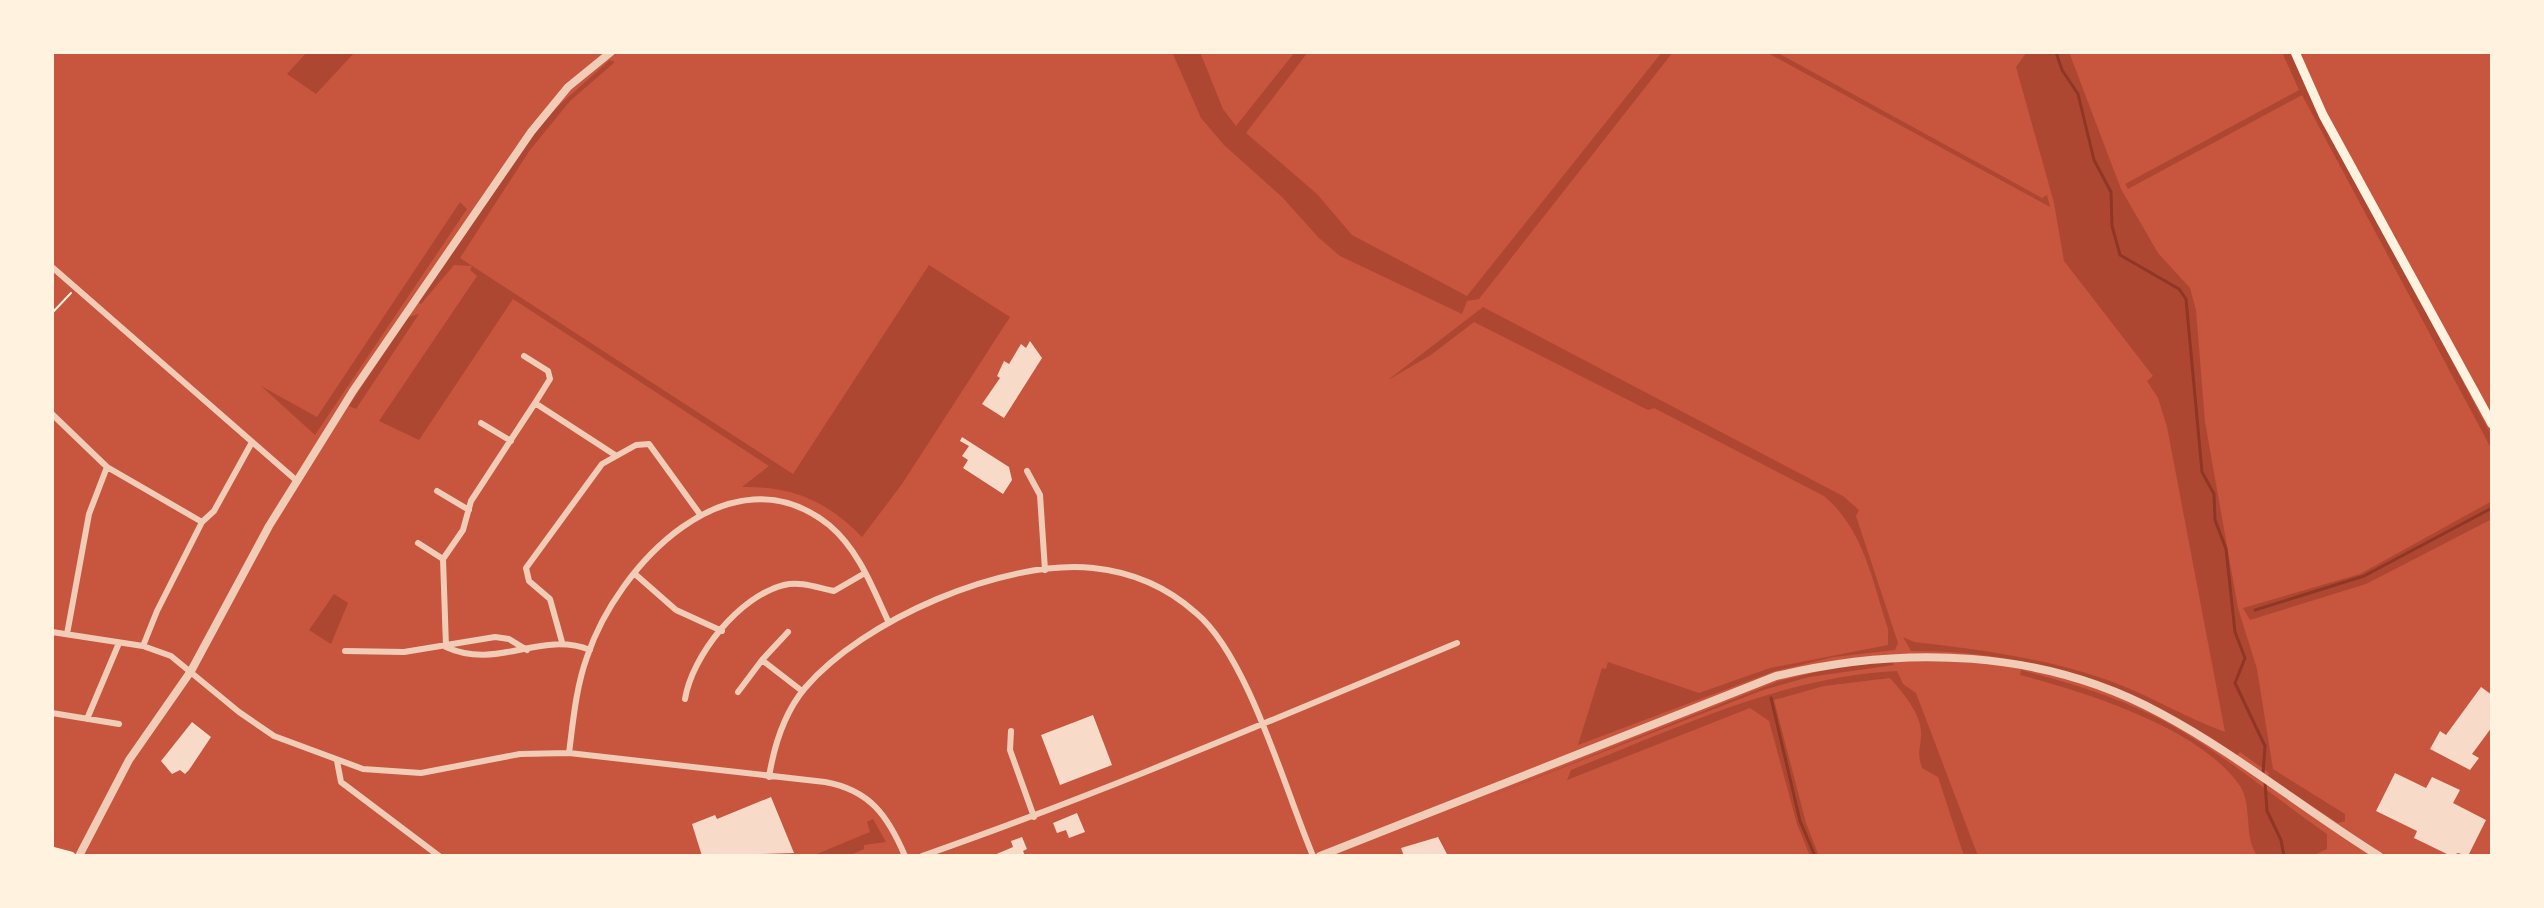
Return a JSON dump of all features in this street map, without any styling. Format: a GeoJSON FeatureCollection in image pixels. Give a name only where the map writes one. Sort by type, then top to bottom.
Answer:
{"type":"FeatureCollection","features":[{"type":"Feature","properties":{"kind":"main road"},"geometry":{"type":"LineString","coordinates":[[2295,52],[2323,115],[2492,424]]}},
{"type":"Feature","properties":{"kind":"main road"},"geometry":{"type":"LineString","coordinates":[[52,851],[71,856]]}},
{"type":"Feature","properties":{"kind":"street"},"geometry":{"type":"LineString","coordinates":[[79,856],[129,760],[191,671],[297,481],[392,333],[531,132],[568,87],[611,52]]}},
{"type":"Feature","properties":{"kind":"street"},"geometry":{"type":"LineString","coordinates":[[52,267],[297,481]]}},
{"type":"Feature","properties":{"kind":"street"},"geometry":{"type":"LineString","coordinates":[[446,647],[443,559],[463,530],[469,510],[550,379],[548,371],[524,356]]}},
{"type":"Feature","properties":{"kind":"street"},"geometry":{"type":"LineString","coordinates":[[535,403],[615,455]]}},
{"type":"Feature","properties":{"kind":"street"},"geometry":{"type":"LineString","coordinates":[[52,414],[107,467],[202,522]]}},
{"type":"Feature","properties":{"kind":"street"},"geometry":{"type":"LineString","coordinates":[[481,423],[511,441]]}},
{"type":"Feature","properties":{"kind":"street"},"geometry":{"type":"LineString","coordinates":[[143,646],[202,522],[214,511],[251,444]]}},
{"type":"Feature","properties":{"kind":"street"},"geometry":{"type":"LineString","coordinates":[[562,642],[550,599],[529,581],[526,568],[602,464],[636,445],[649,444],[699,513]]}},
{"type":"Feature","properties":{"kind":"street"},"geometry":{"type":"LineString","coordinates":[[67,634],[89,514],[107,467]]}},
{"type":"Feature","properties":{"kind":"street"},"geometry":{"type":"LineString","coordinates":[[1027,471],[1040,495],[1045,570]]}},
{"type":"Feature","properties":{"kind":"street"},"geometry":{"type":"LineString","coordinates":[[437,491],[469,510]]}},
{"type":"Feature","properties":{"kind":"street"},"geometry":{"type":"LineString","coordinates":[[569,753],[590,650],[635,574],[699,513],[736,501],[758,500],[791,506],[831,526],[856,554],[889,623]]}},
{"type":"Feature","properties":{"kind":"street"},"geometry":{"type":"LineString","coordinates":[[418,543],[443,559]]}},
{"type":"Feature","properties":{"kind":"street"},"geometry":{"type":"LineString","coordinates":[[769,777],[781,729],[802,691],[835,659],[889,623],[997,579],[1045,570],[1090,568],[1120,572],[1170,592],[1216,632],[1237,666],[1313,856]]}},
{"type":"Feature","properties":{"kind":"street"},"geometry":{"type":"LineString","coordinates":[[685,699],[688,678],[722,631],[745,607],[782,585],[797,583],[834,591],[865,573]]}},
{"type":"Feature","properties":{"kind":"street"},"geometry":{"type":"LineString","coordinates":[[635,574],[676,610],[722,631]]}},
{"type":"Feature","properties":{"kind":"street"},"geometry":{"type":"LineString","coordinates":[[52,632],[143,646],[171,656],[239,712],[274,736],[363,769],[421,773],[520,754],[569,753],[825,782],[858,791],[879,808],[905,856]]}},
{"type":"Feature","properties":{"kind":"street"},"geometry":{"type":"LineString","coordinates":[[738,692],[788,632]]}},
{"type":"Feature","properties":{"kind":"street"},"geometry":{"type":"LineString","coordinates":[[345,651],[404,652],[495,637],[509,639],[527,650]]}},
{"type":"Feature","properties":{"kind":"street"},"geometry":{"type":"LineString","coordinates":[[446,647],[464,656],[527,650],[562,642],[590,650]]}},
{"type":"Feature","properties":{"kind":"street"},"geometry":{"type":"LineString","coordinates":[[87,719],[119,643]]}},
{"type":"Feature","properties":{"kind":"street"},"geometry":{"type":"LineString","coordinates":[[922,856],[1034,817],[1457,643]]}},
{"type":"Feature","properties":{"kind":"street"},"geometry":{"type":"LineString","coordinates":[[1320,856],[1776,676],[1835,662],[1940,656],[2020,665],[2115,692],[2201,736],[2379,856]]}},
{"type":"Feature","properties":{"kind":"street"},"geometry":{"type":"LineString","coordinates":[[762,660],[802,691]]}},
{"type":"Feature","properties":{"kind":"street"},"geometry":{"type":"LineString","coordinates":[[52,713],[119,724]]}},
{"type":"Feature","properties":{"kind":"street"},"geometry":{"type":"LineString","coordinates":[[1011,731],[1010,750],[1034,817]]}},
{"type":"Feature","properties":{"kind":"street"},"geometry":{"type":"LineString","coordinates":[[337,761],[341,782],[439,856]]}},
{"type":"Feature","properties":{"kind":"path"},"geometry":{"type":"LineString","coordinates":[[52,313],[76,288]]}},
{"type":"Feature","properties":{"kind":"shaded area"},"geometry":{"type":"Polygon","coordinates":[[[307,52],[355,52],[316,94],[287,74],[307,52]]]}},
{"type":"Feature","properties":{"kind":"shaded area"},"geometry":{"type":"Polygon","coordinates":[[[1172,52],[1200,52],[1223,109],[1236,126],[1295,52],[1308,52],[1246,133],[1317,194],[1352,235],[1467,296],[1662,52],[1673,52],[1479,299],[1467,301],[1462,314],[1340,256],[1319,238],[1282,197],[1224,145],[1201,118],[1172,52]]]}},
{"type":"Feature","properties":{"kind":"shaded area"},"geometry":{"type":"Polygon","coordinates":[[[1766,52],[1776,52],[2042,198],[2047,195],[2050,207],[1766,52]]]}},
{"type":"Feature","properties":{"kind":"shaded area"},"geometry":{"type":"Polygon","coordinates":[[[2027,52],[2069,52],[2121,189],[2158,253],[2190,288],[2196,310],[2205,422],[2238,608],[2257,669],[2273,769],[2345,814],[2345,821],[2338,823],[2268,777],[2269,773],[2240,752],[2237,755],[2162,710],[2123,692],[2083,677],[1999,657],[1911,651],[1903,637],[1914,642],[2017,657],[2093,675],[2225,732],[2167,427],[2158,398],[2147,381],[2153,376],[2064,261],[2054,203],[2016,67],[2027,52]]]}},
{"type":"Feature","properties":{"kind":"shaded area"},"geometry":{"type":"Polygon","coordinates":[[[2282,52],[2290,52],[2492,437],[2492,450],[2302,95],[2128,189],[2125,184],[2299,90],[2282,52]]]}},
{"type":"Feature","properties":{"kind":"shaded area"},"geometry":{"type":"Polygon","coordinates":[[[610,60],[615,62],[570,101],[530,150],[460,258],[793,474],[929,265],[1010,317],[902,484],[862,537],[836,514],[808,498],[777,489],[742,487],[769,466],[513,299],[419,440],[379,421],[477,276],[470,270],[472,266],[454,265],[421,304],[417,302],[548,115],[610,60]]]}},
{"type":"Feature","properties":{"kind":"shaded area"},"geometry":{"type":"Polygon","coordinates":[[[460,202],[467,209],[315,435],[261,386],[317,417],[460,202]]]}},
{"type":"Feature","properties":{"kind":"shaded area"},"geometry":{"type":"Polygon","coordinates":[[[1483,307],[1843,496],[1859,510],[1856,516],[1898,643],[1895,650],[1834,657],[1775,671],[1578,745],[1602,668],[1606,669],[1608,662],[1699,693],[1770,668],[1888,645],[1888,629],[1858,540],[1838,509],[1824,496],[1654,408],[1648,410],[1474,322],[1431,355],[1388,380],[1483,307]]]}},
{"type":"Feature","properties":{"kind":"shaded area"},"geometry":{"type":"Polygon","coordinates":[[[419,314],[356,409],[349,406],[408,317],[419,314]]]}},
{"type":"Feature","properties":{"kind":"shaded area"},"geometry":{"type":"Polygon","coordinates":[[[2492,501],[2492,519],[2366,584],[2250,620],[2243,608],[2360,574],[2492,501]]]}},
{"type":"Feature","properties":{"kind":"shaded area"},"geometry":{"type":"Polygon","coordinates":[[[334,594],[348,603],[331,644],[309,630],[334,594]]]}},
{"type":"Feature","properties":{"kind":"shaded area"},"geometry":{"type":"Polygon","coordinates":[[[1893,662],[1894,665],[1809,677],[1763,690],[1487,797],[1779,681],[1838,667],[1893,662]]]}},
{"type":"Feature","properties":{"kind":"shaded area"},"geometry":{"type":"Polygon","coordinates":[[[2021,670],[2106,695],[2177,728],[2327,834],[2327,849],[2312,856],[2258,856],[2251,841],[2244,794],[2222,765],[2198,747],[2140,715],[2076,691],[2020,675],[2021,670]]]}},
{"type":"Feature","properties":{"kind":"shaded area"},"geometry":{"type":"Polygon","coordinates":[[[1897,671],[1903,684],[1916,693],[1978,856],[1964,856],[1938,777],[1922,768],[1919,720],[1911,704],[1890,678],[1824,686],[1774,700],[1806,823],[1819,856],[1810,856],[1797,824],[1769,721],[1750,708],[1567,780],[1571,770],[1730,707],[1812,683],[1897,671]]]}},
{"type":"Feature","properties":{"kind":"shaded area"},"geometry":{"type":"Polygon","coordinates":[[[873,819],[886,842],[864,845],[864,849],[848,856],[812,856],[870,832],[867,822],[873,819]]]}},
{"type":"Feature","properties":{"kind":"building"},"geometry":{"type":"Polygon","coordinates":[[[1030,341],[1042,358],[1004,418],[982,404],[1000,378],[997,376],[1004,361],[1009,364],[1021,344],[1026,348],[1030,341]]]}},
{"type":"Feature","properties":{"kind":"building"},"geometry":{"type":"Polygon","coordinates":[[[962,437],[1009,467],[1012,480],[1003,494],[963,468],[968,460],[962,456],[969,446],[960,441],[962,437]]]}},
{"type":"Feature","properties":{"kind":"building"},"geometry":{"type":"Polygon","coordinates":[[[2481,687],[2492,695],[2492,727],[2472,754],[2479,758],[2470,770],[2430,749],[2440,731],[2446,735],[2481,687]]]}},
{"type":"Feature","properties":{"kind":"building"},"geometry":{"type":"Polygon","coordinates":[[[1093,715],[1112,765],[1060,785],[1041,735],[1093,715]]]}},
{"type":"Feature","properties":{"kind":"building"},"geometry":{"type":"Polygon","coordinates":[[[192,722],[211,737],[185,774],[180,770],[172,774],[161,761],[192,722]]]}},
{"type":"Feature","properties":{"kind":"building"},"geometry":{"type":"Polygon","coordinates":[[[2395,773],[2426,788],[2432,777],[2460,790],[2453,803],[2486,820],[2468,856],[2458,853],[2451,856],[2414,838],[2417,831],[2376,811],[2395,773]]]}},
{"type":"Feature","properties":{"kind":"building"},"geometry":{"type":"Polygon","coordinates":[[[771,797],[794,853],[702,856],[692,824],[715,815],[717,819],[771,797]]]}},
{"type":"Feature","properties":{"kind":"building"},"geometry":{"type":"Polygon","coordinates":[[[1077,813],[1085,832],[1069,838],[1066,830],[1057,833],[1053,823],[1077,813]]]}},
{"type":"Feature","properties":{"kind":"building"},"geometry":{"type":"Polygon","coordinates":[[[1022,837],[1027,849],[1023,851],[1025,856],[992,856],[1013,847],[1011,841],[1022,837]]]}},
{"type":"Feature","properties":{"kind":"building"},"geometry":{"type":"Polygon","coordinates":[[[1438,837],[1448,856],[1404,856],[1401,848],[1438,837]]]}},
{"type":"Feature","properties":{"kind":"waterway"},"geometry":{"type":"LineString","coordinates":[[2056,52],[2062,70],[2078,94],[2094,160],[2111,192],[2112,226],[2120,255],[2179,289],[2186,299],[2202,472],[2214,494],[2215,520],[2226,549],[2235,632],[2245,658],[2235,683],[2265,746],[2263,774]]}},
{"type":"Feature","properties":{"kind":"waterway"},"geometry":{"type":"LineString","coordinates":[[2255,610],[2364,576],[2492,508]]}},
{"type":"Feature","properties":{"kind":"waterway"},"geometry":{"type":"LineString","coordinates":[[1771,698],[1800,821],[1815,856]]}},
{"type":"Feature","properties":{"kind":"waterway"},"geometry":{"type":"LineString","coordinates":[[2265,782],[2267,811],[2281,840],[2284,856]]}}]}
